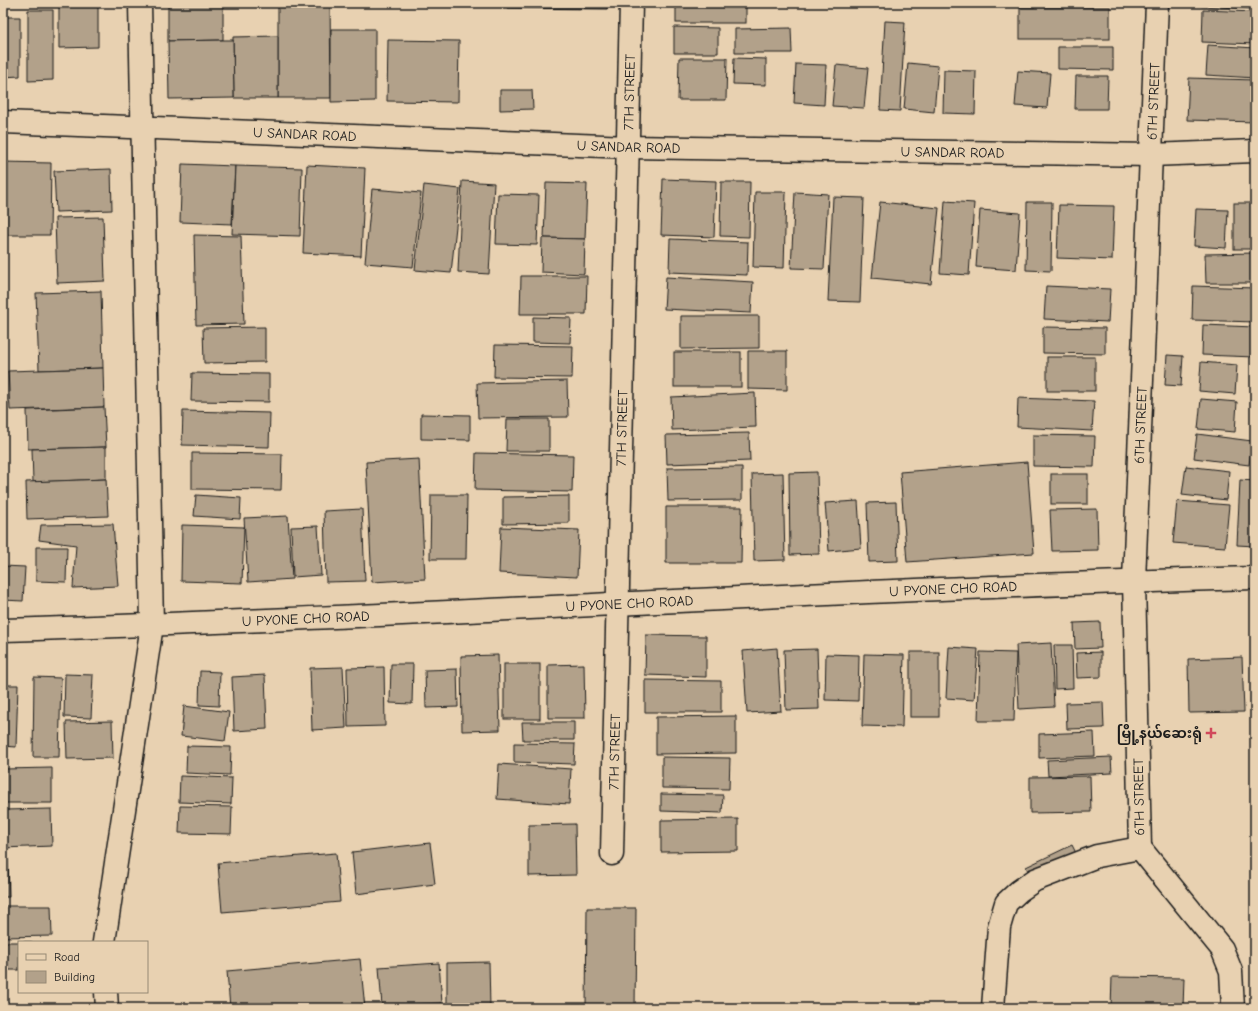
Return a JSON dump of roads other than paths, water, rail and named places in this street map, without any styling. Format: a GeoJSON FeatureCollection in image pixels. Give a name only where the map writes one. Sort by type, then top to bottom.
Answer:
{"type":"FeatureCollection","features":[{"type":"Feature","properties":{"kind":"street"},"geometry":{"type":"LineString","coordinates":[[104,941],[152,625],[140,3]]}},
{"type":"Feature","properties":{"kind":"street","name":"7TH STREET"},"geometry":{"type":"LineString","coordinates":[[612,854],[629,147],[631,3]]}},
{"type":"Feature","properties":{"kind":"street","name":"6TH STREET"},"geometry":{"type":"LineString","coordinates":[[1140,848],[1134,581],[1157,3]]}},
{"type":"Feature","properties":{"kind":"street","name":"U SANDAR ROAD"},"geometry":{"type":"LineString","coordinates":[[3,122],[629,147],[1151,155],[1255,151]]}},
{"type":"Feature","properties":{"kind":"street","name":"U PYONE CHO ROAD"},"geometry":{"type":"LineString","coordinates":[[3,630],[152,625],[1134,581],[1255,578]]}},
{"type":"Feature","properties":{"kind":"street"},"geometry":{"type":"LineString","coordinates":[[992,1008],[999,927],[1006,903],[1035,880],[1097,856],[1140,848],[1222,949],[1231,971],[1233,1008]]}},
{"type":"Feature","properties":{"kind":"street"},"geometry":{"type":"LineString","coordinates":[[106,993],[107,1008]]}},
{"type":"Feature","properties":{"kind":"place","name":"မြို့နယ်ဆေးရုံ"},"geometry":{"type":"Point","coordinates":[1211,733]}}]}
